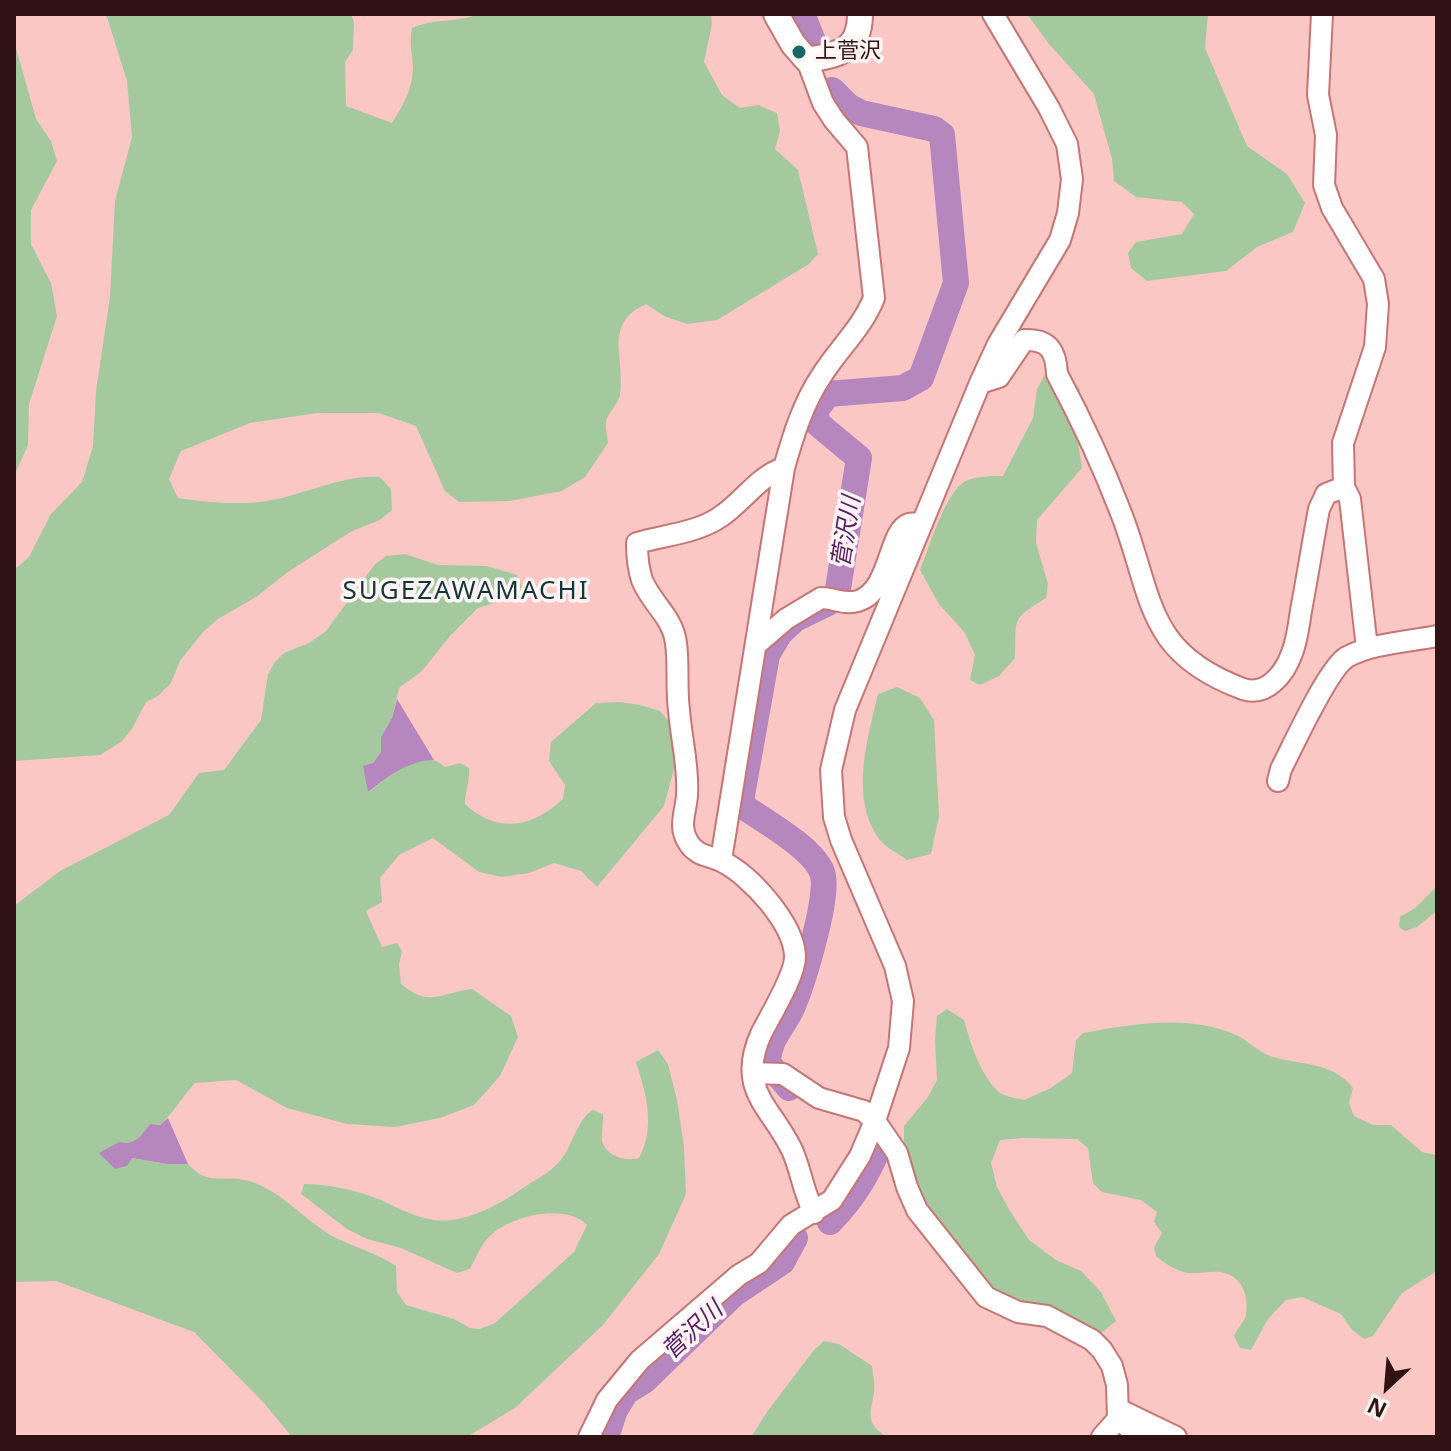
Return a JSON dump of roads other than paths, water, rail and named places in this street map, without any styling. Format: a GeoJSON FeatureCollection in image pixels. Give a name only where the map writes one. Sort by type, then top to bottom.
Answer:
{"type":"FeatureCollection","features":[{"type":"Feature","properties":{"kind":"main road"},"geometry":{"type":"LineString","coordinates":[[776,14],[793,44],[807,60],[833,56],[854,42],[860,14]]}},
{"type":"Feature","properties":{"kind":"street"},"geometry":{"type":"LineString","coordinates":[[589,1437],[607,1400],[640,1360],[729,1283],[759,1263],[791,1225],[832,1200],[860,1156],[899,1048],[903,1001],[895,966],[841,840],[834,817],[831,770],[845,710],[980,383],[998,344],[1060,240],[1068,213],[1072,179],[1067,144],[993,14]]}},
{"type":"Feature","properties":{"kind":"street"},"geometry":{"type":"LineString","coordinates":[[1322,14],[1318,95],[1326,135],[1324,185],[1332,208],[1374,279],[1378,304],[1375,347],[1343,443],[1344,487],[1350,499],[1367,648]]}},
{"type":"Feature","properties":{"kind":"street"},"geometry":{"type":"LineString","coordinates":[[721,860],[784,468],[797,422],[821,375],[868,313],[874,298],[857,147],[823,103],[807,60]]}},
{"type":"Feature","properties":{"kind":"street"},"geometry":{"type":"LineString","coordinates":[[980,383],[999,377],[1024,340],[1048,344],[1057,357],[1057,374],[1115,496],[1148,604],[1161,627],[1175,648],[1193,665],[1249,691],[1266,689],[1277,679],[1292,654],[1319,509],[1326,494],[1344,487]]}},
{"type":"Feature","properties":{"kind":"street"},"geometry":{"type":"LineString","coordinates":[[784,468],[772,472],[732,509],[711,523],[637,543],[642,579],[668,618],[676,641],[678,709],[687,794],[682,824],[686,840],[704,857],[721,860],[736,869],[766,899],[790,937],[796,956],[754,1054],[767,1074],[819,1098],[864,1111],[875,1121],[897,1153],[917,1210],[986,1297],[1018,1312],[1047,1316],[1092,1340],[1112,1366],[1118,1414],[1141,1437]]}},
{"type":"Feature","properties":{"kind":"street"},"geometry":{"type":"LineString","coordinates":[[757,644],[786,619],[821,598],[856,602],[869,596],[878,585],[901,529],[910,523],[922,524]]}},
{"type":"Feature","properties":{"kind":"street"},"geometry":{"type":"LineString","coordinates":[[1278,781],[1281,769],[1330,676],[1343,659],[1367,648],[1437,636]]}},
{"type":"Feature","properties":{"kind":"street"},"geometry":{"type":"LineString","coordinates":[[767,1074],[755,1087],[762,1106],[781,1130],[793,1153],[804,1193],[814,1213]]}},
{"type":"Feature","properties":{"kind":"street"},"geometry":{"type":"LineString","coordinates":[[1102,1437],[1118,1414]]}},
{"type":"Feature","properties":{"kind":"street"},"geometry":{"type":"LineString","coordinates":[[1118,1414],[1176,1437]]}},
{"type":"Feature","properties":{"kind":"waterway","name":"菅沢川"},"geometry":{"type":"LineString","coordinates":[[802,14],[815,46]]}},
{"type":"Feature","properties":{"kind":"waterway","name":"菅沢川"},"geometry":{"type":"LineString","coordinates":[[789,1088],[768,1063],[769,1055],[773,1040],[792,1008],[808,960],[824,883],[822,872],[809,854],[747,809],[742,803],[742,795],[767,655],[780,633],[795,619],[828,603],[837,595],[859,458],[818,424],[815,411],[828,394],[903,388],[921,378],[956,283],[942,135],[934,129],[861,113],[848,106],[832,90]]}},
{"type":"Feature","properties":{"kind":"waterway","name":"菅沢川"},"geometry":{"type":"LineString","coordinates":[[830,1222],[859,1186],[880,1145]]}},
{"type":"Feature","properties":{"kind":"waterway","name":"菅沢川"},"geometry":{"type":"LineString","coordinates":[[606,1437],[615,1410],[626,1392],[644,1381],[734,1294],[782,1262],[795,1238]]}},
{"type":"Feature","properties":{"kind":"place","name":"上菅沢"},"geometry":{"type":"Point","coordinates":[799,52]}},
{"type":"Feature","properties":{"kind":"district","name":"SUGEZAWAMACHI"},"geometry":{"type":"Point","coordinates":[466,592]}}]}
